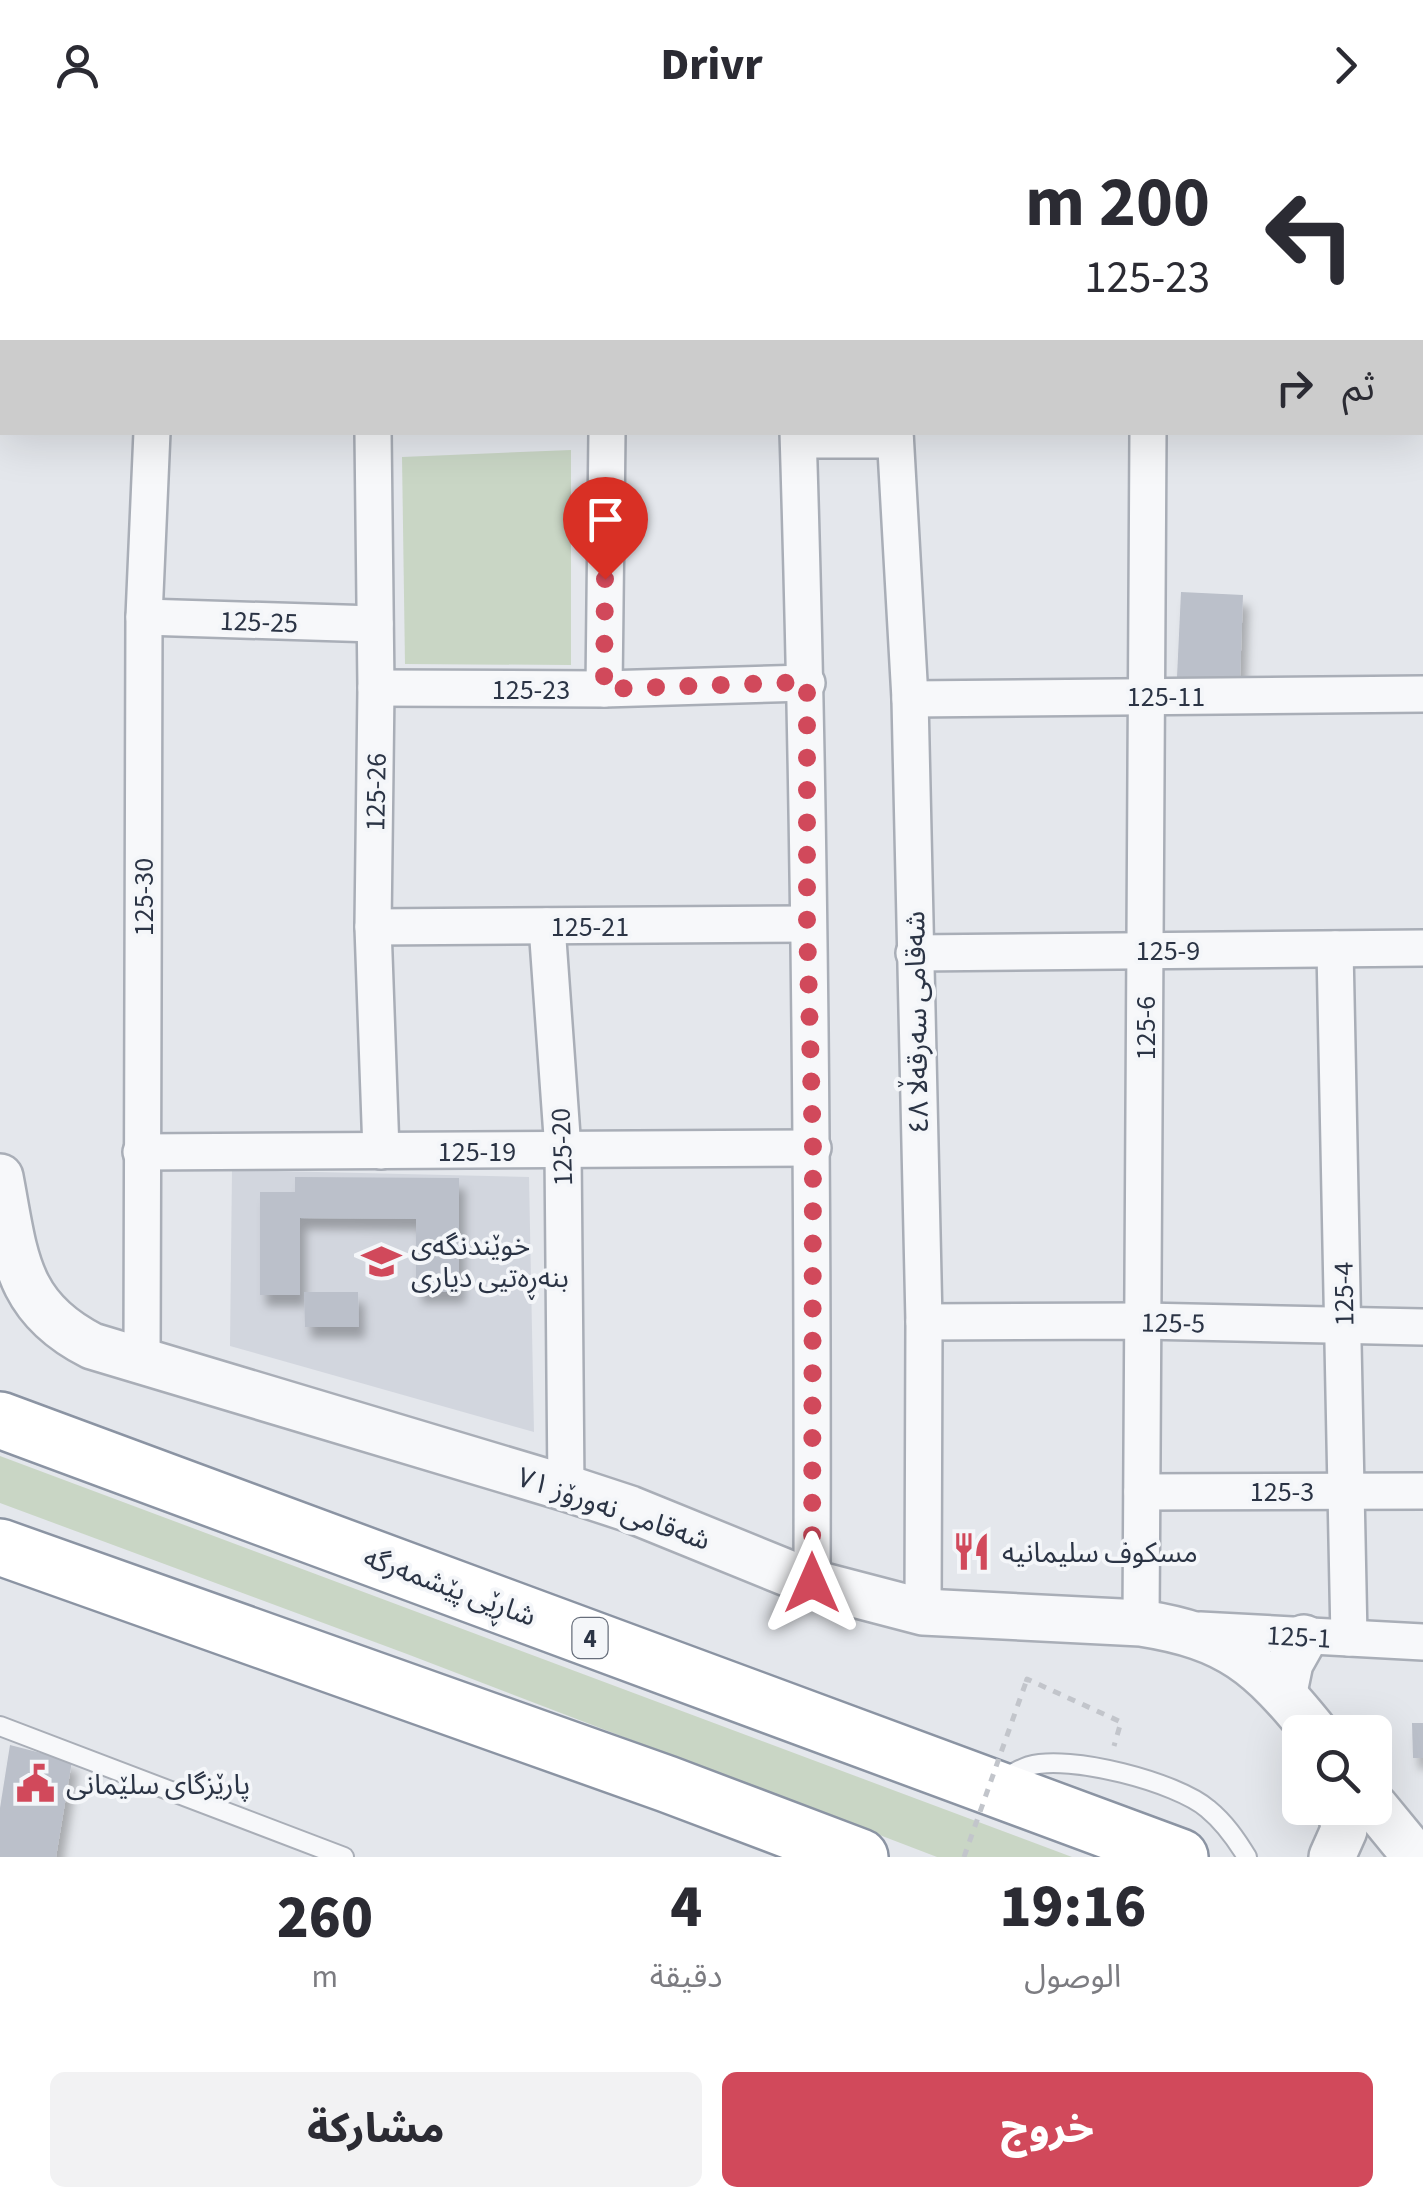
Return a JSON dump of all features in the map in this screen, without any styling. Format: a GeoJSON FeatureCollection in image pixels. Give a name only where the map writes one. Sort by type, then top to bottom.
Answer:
{"type":"FeatureCollection","features":[{"type":"Feature","properties":{"kind":"highway","name":"شاڕێی پێشمەرگە"},"geometry":{"type":"LineString","coordinates":[[0,1420],[1180,1857]]}},
{"type":"Feature","properties":{"kind":"highway"},"geometry":{"type":"LineString","coordinates":[[0,1547],[782,1839],[860,1857]]}},
{"type":"Feature","properties":{"kind":"street","name":"125-30"},"geometry":{"type":"LineString","coordinates":[[142,1361],[144,617],[152,435]]}},
{"type":"Feature","properties":{"kind":"street","name":"125-26"},"geometry":{"type":"LineString","coordinates":[[373,435],[373,928],[381,1151]]}},
{"type":"Feature","properties":{"kind":"street"},"geometry":{"type":"LineString","coordinates":[[604,689],[608,435]]}},
{"type":"Feature","properties":{"kind":"street","name":"125-6"},"geometry":{"type":"LineString","coordinates":[[1148,435],[1142,1492],[1158,1626]]}},
{"type":"Feature","properties":{"kind":"street"},"geometry":{"type":"LineString","coordinates":[[812,1583],[813,1148],[807,924],[807,682],[798,436],[895,436]]}},
{"type":"Feature","properties":{"kind":"street","name":"شەقامی سەرقەڵا ٤٨"},"geometry":{"type":"LineString","coordinates":[[895,436],[910,698],[924,1322],[922,1612]]}},
{"type":"Feature","properties":{"kind":"street","name":"125-25"},"geometry":{"type":"LineString","coordinates":[[144,617],[375,624]]}},
{"type":"Feature","properties":{"kind":"street","name":"125-23"},"geometry":{"type":"LineString","coordinates":[[376,688],[604,689],[807,682]]}},
{"type":"Feature","properties":{"kind":"street","name":"125-11"},"geometry":{"type":"LineString","coordinates":[[910,698],[1423,694]]}},
{"type":"Feature","properties":{"kind":"street","name":"125-21"},"geometry":{"type":"LineString","coordinates":[[373,928],[807,924]]}},
{"type":"Feature","properties":{"kind":"street","name":"125-20"},"geometry":{"type":"LineString","coordinates":[[547,926],[562,1150],[566,1488]]}},
{"type":"Feature","properties":{"kind":"street","name":"125-9"},"geometry":{"type":"LineString","coordinates":[[914,953],[1423,948]]}},
{"type":"Feature","properties":{"kind":"street","name":"125-4"},"geometry":{"type":"LineString","coordinates":[[1335,949],[1349,1638]]}},
{"type":"Feature","properties":{"kind":"street","name":"125-19"},"geometry":{"type":"LineString","coordinates":[[142,1152],[813,1148]]}},
{"type":"Feature","properties":{"kind":"street","name":"شەقامی نەورۆز ٧١"},"geometry":{"type":"LineString","coordinates":[[0,1177],[24,1280],[46,1316],[92,1346],[566,1488],[630,1509],[812,1583],[922,1612],[1158,1626],[1215,1642],[1252,1663],[1284,1692],[1301,1715]]}},
{"type":"Feature","properties":{"kind":"street","name":"125-5"},"geometry":{"type":"LineString","coordinates":[[924,1322],[1423,1327]]}},
{"type":"Feature","properties":{"kind":"street","name":"125-3"},"geometry":{"type":"LineString","coordinates":[[1142,1492],[1423,1491]]}},
{"type":"Feature","properties":{"kind":"street","name":"125-1"},"geometry":{"type":"LineString","coordinates":[[1158,1626],[1304,1638],[1423,1642]]}},
{"type":"Feature","properties":{"kind":"street"},"geometry":{"type":"LineString","coordinates":[[1284,1692],[1290,1662],[1304,1638]]}},
{"type":"Feature","properties":{"kind":"street"},"geometry":{"type":"LineString","coordinates":[[1332,1857],[1344,1825]]}},
{"type":"Feature","properties":{"kind":"street"},"geometry":{"type":"LineString","coordinates":[[1390,1825],[1416,1857]]}},
{"type":"Feature","properties":{"kind":"lane"},"geometry":{"type":"LineString","coordinates":[[0,1726],[344,1857]]}},
{"type":"Feature","properties":{"kind":"lane"},"geometry":{"type":"LineString","coordinates":[[987,1786],[1032,1765],[1093,1765],[1158,1784],[1205,1806],[1229,1829],[1247,1857]]}},
{"type":"Feature","properties":{"kind":"path"},"geometry":{"type":"LineString","coordinates":[[964,1857],[1027,1679],[1121,1722]]}},
{"type":"Feature","properties":{"kind":"shaded area","name":"خوێندنگەی بنەڕەتیی دیاری"},"geometry":{"type":"Polygon","coordinates":[[[232,1170],[529,1177],[534,1432],[230,1346],[232,1170]]]}},
{"type":"Feature","properties":{"kind":"green space"},"geometry":{"type":"Polygon","coordinates":[[[571,450],[571,665],[405,664],[402,457],[571,450]]]}},
{"type":"Feature","properties":{"kind":"green space"},"geometry":{"type":"Polygon","coordinates":[[[0,1456],[1072,1857],[937,1857],[0,1503],[0,1456]]]}},
{"type":"Feature","properties":{"kind":"building"},"geometry":{"type":"Polygon","coordinates":[[[1181,592],[1243,595],[1240,680],[1177,677],[1181,592]]]}},
{"type":"Feature","properties":{"kind":"building"},"geometry":{"type":"Polygon","coordinates":[[[295,1177],[459,1178],[459,1292],[416,1292],[416,1219],[300,1218],[300,1295],[260,1295],[260,1192],[295,1192],[295,1177]]]}},
{"type":"Feature","properties":{"kind":"building"},"geometry":{"type":"Polygon","coordinates":[[[304,1292],[358,1292],[359,1327],[305,1327],[304,1292]]]}},
{"type":"Feature","properties":{"kind":"building"},"geometry":{"type":"Polygon","coordinates":[[[1412,1723],[1423,1723],[1423,1758],[1413,1758],[1412,1723]]]}},
{"type":"Feature","properties":{"kind":"building","name":"پارێزگای سلێمانی"},"geometry":{"type":"Polygon","coordinates":[[[10,1745],[72,1761],[56,1857],[0,1857],[0,1808],[10,1745]]]}},
{"type":"Feature","properties":{"kind":"place","name":"خوێندنگەی بنەڕەتیی دیاری"},"geometry":{"type":"Point","coordinates":[381,1261]}},
{"type":"Feature","properties":{"kind":"place","name":"مسكوف سليمانيه"},"geometry":{"type":"Point","coordinates":[972,1552]}},
{"type":"Feature","properties":{"kind":"place","name":"پارێزگای سلێمانی"},"geometry":{"type":"Point","coordinates":[36,1784]}},
{"type":"Feature","properties":{"kind":"route"},"geometry":{"type":"LineString","coordinates":[[605,579],[604,689],[807,682],[807,924],[813,1148],[812,1583]]}}]}
